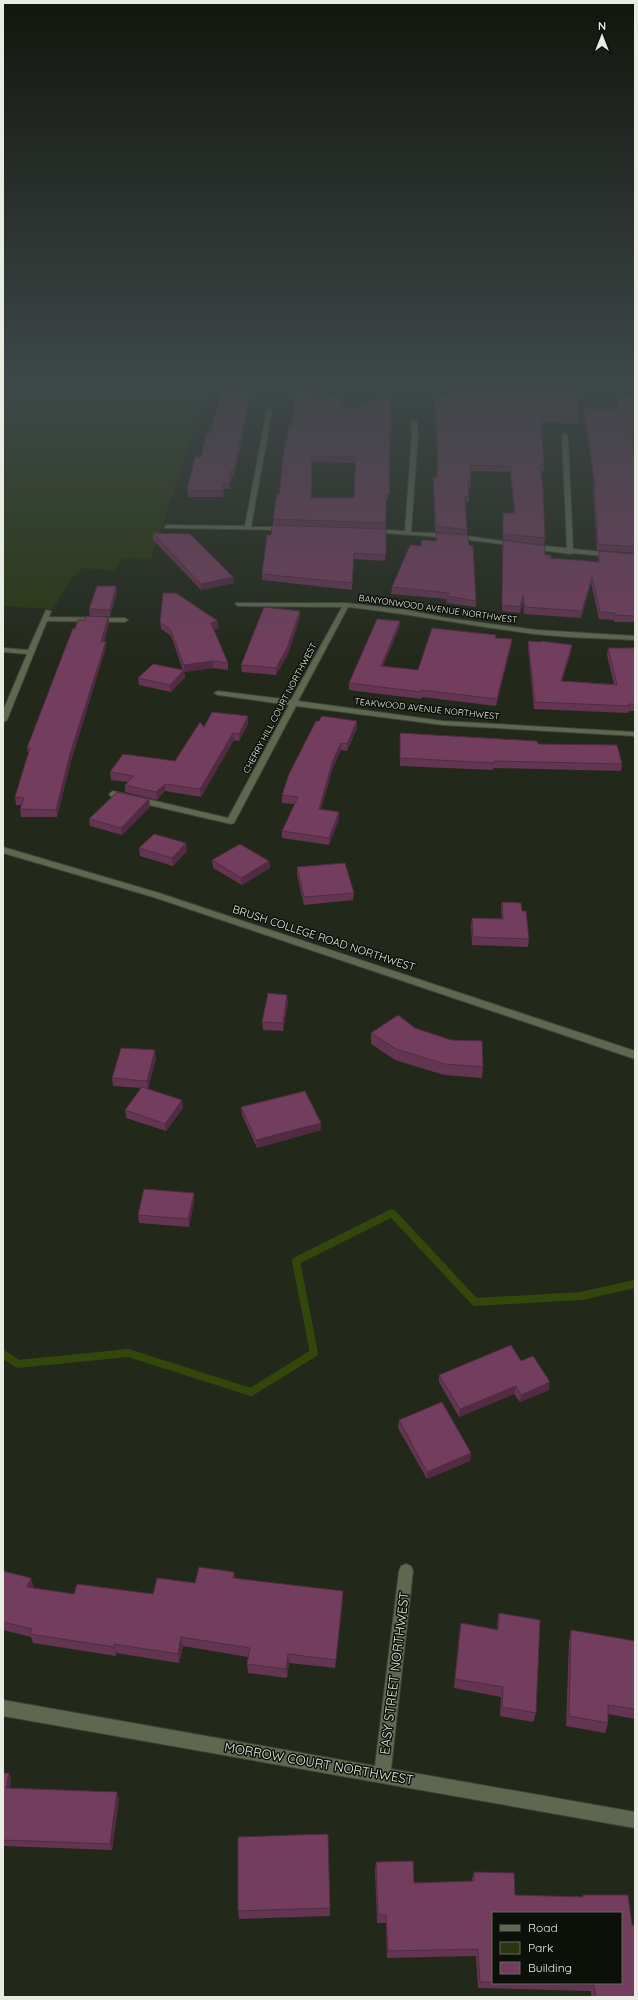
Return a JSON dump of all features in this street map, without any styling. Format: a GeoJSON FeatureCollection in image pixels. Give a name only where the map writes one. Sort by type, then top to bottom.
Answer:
{"type":"FeatureCollection","features":[{"type":"Feature","properties":{"kind":"street"},"geometry":{"type":"LineString","coordinates":[[248,528],[257,475]]}},
{"type":"Feature","properties":{"kind":"street"},"geometry":{"type":"LineString","coordinates":[[408,532],[412,475]]}},
{"type":"Feature","properties":{"kind":"street"},"geometry":{"type":"LineString","coordinates":[[567,475],[570,552]]}},
{"type":"Feature","properties":{"kind":"street"},"geometry":{"type":"LineString","coordinates":[[167,528],[292,529]]}},
{"type":"Feature","properties":{"kind":"street"},"geometry":{"type":"LineString","coordinates":[[361,531],[408,532],[489,540],[570,552],[635,557]]}},
{"type":"Feature","properties":{"kind":"street","name":"BANYONWOOD AVENUE NORTHWEST"},"geometry":{"type":"LineString","coordinates":[[238,604],[346,605],[399,611],[447,620],[537,632],[635,638]]}},
{"type":"Feature","properties":{"kind":"street","name":"CHERRY HILL COURT NORTHWEST"},"geometry":{"type":"LineString","coordinates":[[113,794],[231,821],[346,605]]}},
{"type":"Feature","properties":{"kind":"street"},"geometry":{"type":"LineString","coordinates":[[3,720],[46,615],[125,620]]}},
{"type":"Feature","properties":{"kind":"street"},"geometry":{"type":"LineString","coordinates":[[3,650],[31,652]]}},
{"type":"Feature","properties":{"kind":"street","name":"TEAKWOOD AVENUE NORTHWEST"},"geometry":{"type":"LineString","coordinates":[[218,693],[443,723],[635,734]]}},
{"type":"Feature","properties":{"kind":"street","name":"BRUSH COLLEGE ROAD NORTHWEST"},"geometry":{"type":"LineString","coordinates":[[3,850],[156,895],[635,1055]]}},
{"type":"Feature","properties":{"kind":"street","name":"EASY STREET NORTHWEST"},"geometry":{"type":"LineString","coordinates":[[382,1774],[406,1571]]}},
{"type":"Feature","properties":{"kind":"street","name":"MORROW COURT NORTHWEST"},"geometry":{"type":"LineString","coordinates":[[3,1708],[635,1820]]}},
{"type":"Feature","properties":{"kind":"green space"},"geometry":{"type":"Polygon","coordinates":[[[3,475],[179,475],[151,559],[122,558],[116,571],[83,568],[71,579],[53,609],[3,606],[3,475]]]}},
{"type":"Feature","properties":{"kind":"building"},"geometry":{"type":"Polygon","coordinates":[[[191,475],[230,475],[229,483],[224,483],[222,491],[187,490],[191,475]]]}},
{"type":"Feature","properties":{"kind":"building"},"geometry":{"type":"Polygon","coordinates":[[[281,475],[312,475],[311,498],[354,498],[355,475],[389,475],[389,495],[386,495],[386,523],[273,519],[277,494],[279,494],[281,475]]]}},
{"type":"Feature","properties":{"kind":"building"},"geometry":{"type":"Polygon","coordinates":[[[437,475],[471,475],[471,481],[468,481],[469,496],[465,496],[467,530],[436,526],[433,477],[437,477],[437,475]]]}},
{"type":"Feature","properties":{"kind":"building"},"geometry":{"type":"Polygon","coordinates":[[[511,475],[541,475],[545,538],[503,534],[503,513],[515,513],[511,475]]]}},
{"type":"Feature","properties":{"kind":"building"},"geometry":{"type":"Polygon","coordinates":[[[594,475],[635,475],[635,547],[598,544],[594,475]]]}},
{"type":"Feature","properties":{"kind":"building"},"geometry":{"type":"Polygon","coordinates":[[[272,525],[386,529],[386,555],[354,553],[352,583],[262,574],[267,535],[271,535],[272,525]]]}},
{"type":"Feature","properties":{"kind":"building"},"geometry":{"type":"Polygon","coordinates":[[[153,533],[190,534],[233,577],[201,584],[153,533]]]}},
{"type":"Feature","properties":{"kind":"building"},"geometry":{"type":"Polygon","coordinates":[[[436,533],[468,535],[469,545],[473,546],[476,601],[447,596],[449,593],[392,587],[410,545],[421,546],[422,540],[437,541],[436,533]]]}},
{"type":"Feature","properties":{"kind":"building"},"geometry":{"type":"Polygon","coordinates":[[[503,540],[545,546],[545,555],[551,555],[550,558],[600,562],[599,551],[635,554],[635,616],[615,615],[615,613],[600,612],[592,577],[582,611],[525,607],[523,595],[520,607],[502,605],[503,540]]]}},
{"type":"Feature","properties":{"kind":"building"},"geometry":{"type":"Polygon","coordinates":[[[97,586],[116,586],[110,610],[89,609],[97,586]]]}},
{"type":"Feature","properties":{"kind":"building"},"geometry":{"type":"Polygon","coordinates":[[[163,593],[176,593],[218,621],[211,623],[228,663],[213,661],[184,665],[170,629],[160,622],[163,593]]]}},
{"type":"Feature","properties":{"kind":"building"},"geometry":{"type":"Polygon","coordinates":[[[264,607],[300,611],[287,648],[276,668],[241,665],[264,607]]]}},
{"type":"Feature","properties":{"kind":"building"},"geometry":{"type":"Polygon","coordinates":[[[86,616],[108,617],[101,642],[106,641],[70,754],[56,810],[20,809],[24,798],[15,797],[30,748],[27,748],[73,628],[75,629],[78,620],[85,620],[86,616]]]}},
{"type":"Feature","properties":{"kind":"building"},"geometry":{"type":"Polygon","coordinates":[[[377,619],[400,621],[381,666],[418,670],[432,628],[496,635],[495,638],[512,639],[497,699],[422,690],[421,692],[349,683],[377,619]]]}},
{"type":"Feature","properties":{"kind":"building"},"geometry":{"type":"Polygon","coordinates":[[[528,641],[572,645],[561,681],[617,685],[608,648],[635,648],[635,704],[629,704],[629,706],[535,702],[528,641]]]}},
{"type":"Feature","properties":{"kind":"building"},"geometry":{"type":"Polygon","coordinates":[[[153,664],[184,670],[170,685],[138,678],[153,664]]]}},
{"type":"Feature","properties":{"kind":"building"},"geometry":{"type":"Polygon","coordinates":[[[212,712],[248,716],[239,734],[233,733],[200,789],[165,784],[156,792],[125,785],[134,776],[110,772],[123,754],[175,761],[200,722],[204,727],[212,712]]]}},
{"type":"Feature","properties":{"kind":"building"},"geometry":{"type":"Polygon","coordinates":[[[322,716],[357,721],[347,744],[341,743],[333,760],[319,809],[339,812],[329,838],[282,831],[298,797],[282,795],[289,774],[316,721],[319,721],[322,716]]]}},
{"type":"Feature","properties":{"kind":"building"},"geometry":{"type":"Polygon","coordinates":[[[400,733],[537,741],[538,744],[617,745],[622,764],[494,761],[494,763],[400,758],[400,733]]]}},
{"type":"Feature","properties":{"kind":"building"},"geometry":{"type":"Polygon","coordinates":[[[117,792],[149,799],[121,828],[89,819],[117,792]]]}},
{"type":"Feature","properties":{"kind":"building"},"geometry":{"type":"Polygon","coordinates":[[[154,834],[186,843],[172,858],[139,848],[154,834]]]}},
{"type":"Feature","properties":{"kind":"building"},"geometry":{"type":"Polygon","coordinates":[[[240,844],[269,861],[241,878],[212,860],[240,844]]]}},
{"type":"Feature","properties":{"kind":"building"},"geometry":{"type":"Polygon","coordinates":[[[345,863],[354,893],[304,897],[297,867],[345,863]]]}},
{"type":"Feature","properties":{"kind":"building"},"geometry":{"type":"Polygon","coordinates":[[[502,902],[521,903],[522,911],[526,911],[529,939],[473,937],[472,918],[503,919],[502,902]]]}},
{"type":"Feature","properties":{"kind":"building"},"geometry":{"type":"Polygon","coordinates":[[[268,993],[287,995],[283,1023],[262,1022],[268,993]]]}},
{"type":"Feature","properties":{"kind":"building"},"geometry":{"type":"Polygon","coordinates":[[[398,1015],[415,1028],[451,1040],[482,1041],[483,1067],[445,1064],[396,1049],[371,1033],[398,1015]]]}},
{"type":"Feature","properties":{"kind":"building"},"geometry":{"type":"Polygon","coordinates":[[[121,1048],[155,1050],[147,1081],[112,1078],[121,1048]]]}},
{"type":"Feature","properties":{"kind":"building"},"geometry":{"type":"Polygon","coordinates":[[[142,1087],[182,1100],[165,1124],[125,1110],[142,1087]]]}},
{"type":"Feature","properties":{"kind":"building"},"geometry":{"type":"Polygon","coordinates":[[[305,1091],[321,1123],[256,1140],[241,1107],[305,1091]]]}},
{"type":"Feature","properties":{"kind":"building"},"geometry":{"type":"Polygon","coordinates":[[[144,1189],[194,1193],[188,1219],[138,1215],[144,1189]]]}},
{"type":"Feature","properties":{"kind":"building"},"geometry":{"type":"Polygon","coordinates":[[[511,1345],[521,1361],[533,1356],[550,1382],[521,1395],[516,1386],[460,1409],[439,1375],[511,1345]]]}},
{"type":"Feature","properties":{"kind":"building"},"geometry":{"type":"Polygon","coordinates":[[[442,1402],[471,1453],[427,1472],[399,1420],[442,1402]]]}},
{"type":"Feature","properties":{"kind":"building"},"geometry":{"type":"Polygon","coordinates":[[[199,1567],[234,1572],[233,1578],[343,1591],[336,1660],[288,1654],[286,1669],[247,1664],[250,1648],[181,1637],[178,1654],[114,1644],[114,1647],[30,1634],[32,1629],[3,1622],[3,1571],[31,1578],[27,1587],[74,1594],[77,1584],[153,1594],[157,1578],[195,1583],[199,1567]]]}},
{"type":"Feature","properties":{"kind":"building"},"geometry":{"type":"Polygon","coordinates":[[[499,1613],[540,1620],[536,1713],[502,1707],[503,1687],[455,1679],[461,1623],[498,1630],[499,1613]]]}},
{"type":"Feature","properties":{"kind":"building"},"geometry":{"type":"Polygon","coordinates":[[[571,1630],[635,1641],[635,1709],[608,1705],[608,1723],[569,1716],[571,1630]]]}},
{"type":"Feature","properties":{"kind":"building"},"geometry":{"type":"Polygon","coordinates":[[[3,1773],[9,1773],[6,1788],[117,1792],[110,1844],[3,1840],[3,1773]]]}},
{"type":"Feature","properties":{"kind":"building"},"geometry":{"type":"Polygon","coordinates":[[[328,1834],[330,1908],[238,1911],[238,1837],[328,1834]]]}},
{"type":"Feature","properties":{"kind":"building"},"geometry":{"type":"Polygon","coordinates":[[[413,1861],[414,1883],[474,1881],[474,1872],[514,1873],[515,1895],[583,1897],[583,1895],[628,1895],[632,1925],[635,1925],[635,1997],[596,1997],[594,1985],[560,1984],[622,1984],[622,1912],[492,1912],[492,1982],[480,1982],[478,1949],[388,1951],[386,1915],[378,1915],[376,1862],[413,1861]]]}},
{"type":"Feature","properties":{"kind":"waterway"},"geometry":{"type":"LineString","coordinates":[[3,1354],[18,1364],[128,1353],[251,1392],[314,1353],[296,1261],[392,1213],[475,1302],[581,1296],[635,1284]]}}]}
